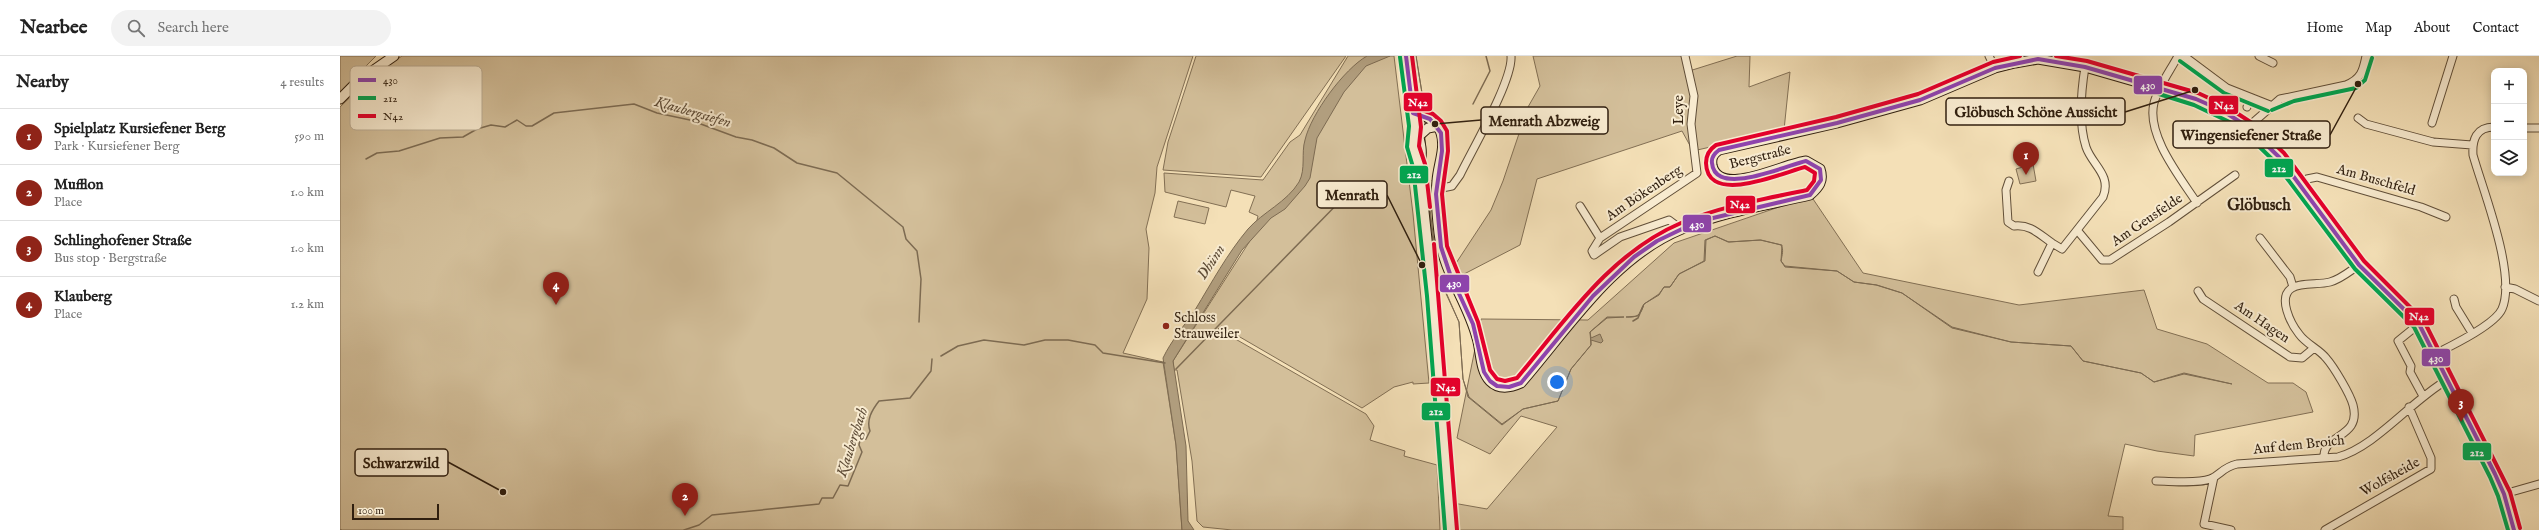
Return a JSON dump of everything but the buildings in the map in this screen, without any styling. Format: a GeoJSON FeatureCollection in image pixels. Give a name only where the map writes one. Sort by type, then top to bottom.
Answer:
{"type":"FeatureCollection","features":[{"type":"Feature","properties":{"kind":"street"},"geometry":{"type":"LineString","coordinates":[[380,66],[394,56]]}},
{"type":"Feature","properties":{"kind":"street"},"geometry":{"type":"LineString","coordinates":[[1406,56],[1413,113],[1417,132]]}},
{"type":"Feature","properties":{"kind":"street"},"geometry":{"type":"LineString","coordinates":[[1437,189],[1452,186],[1460,175],[1499,96],[1511,62],[1511,56]]}},
{"type":"Feature","properties":{"kind":"street","name":"Leye"},"geometry":{"type":"LineString","coordinates":[[1685,56],[1694,96],[1691,124],[1698,165]]}},
{"type":"Feature","properties":{"kind":"street"},"geometry":{"type":"LineString","coordinates":[[1989,56],[1995,68]]}},
{"type":"Feature","properties":{"kind":"street","name":"Am Geusfelde"},"geometry":{"type":"LineString","coordinates":[[2178,56],[2154,102],[2152,115],[2153,127],[2178,173],[2197,203]]}},
{"type":"Feature","properties":{"kind":"street"},"geometry":{"type":"LineString","coordinates":[[2184,56],[2210,77],[2250,97],[2270,105]]}},
{"type":"Feature","properties":{"kind":"street"},"geometry":{"type":"LineString","coordinates":[[2259,56],[2273,63]]}},
{"type":"Feature","properties":{"kind":"street"},"geometry":{"type":"LineString","coordinates":[[2248,127],[2270,105],[2292,95],[2353,83],[2360,76],[2366,56]]}},
{"type":"Feature","properties":{"kind":"street"},"geometry":{"type":"LineString","coordinates":[[2432,122],[2453,56]]}},
{"type":"Feature","properties":{"kind":"street","name":"Bergstraße"},"geometry":{"type":"LineString","coordinates":[[1438,126],[1443,146],[1437,189],[1439,234],[1446,267],[1474,326],[1485,373],[1494,385],[1502,388],[1521,383],[1615,275],[1646,249],[1681,229],[1718,216],[1810,194],[1820,185],[1822,176],[1820,169],[1806,161],[1737,181],[1720,179],[1715,174],[1711,160],[1713,154],[1719,150],[1830,125],[1920,100],[1995,68],[2038,57],[2085,67],[2161,88],[2223,111],[2248,127],[2279,157],[2359,265],[2400,303],[2419,324],[2504,494],[2514,530]]}},
{"type":"Feature","properties":{"kind":"street"},"geometry":{"type":"LineString","coordinates":[[2009,181],[2006,190],[2008,222],[2014,226],[2023,225],[2029,227],[2062,249],[2103,197],[2106,190],[2104,177],[2088,153],[2084,138],[2081,99],[2085,67]]}},
{"type":"Feature","properties":{"kind":"street"},"geometry":{"type":"LineString","coordinates":[[340,99],[350,89]]}},
{"type":"Feature","properties":{"kind":"street"},"geometry":{"type":"LineString","coordinates":[[2247,106],[2250,97]]}},
{"type":"Feature","properties":{"kind":"street"},"geometry":{"type":"LineString","coordinates":[[1413,113],[1420,113],[1438,126]]}},
{"type":"Feature","properties":{"kind":"street"},"geometry":{"type":"LineString","coordinates":[[2358,118],[2366,124],[2433,142],[2472,145]]}},
{"type":"Feature","properties":{"kind":"street"},"geometry":{"type":"LineString","coordinates":[[1438,126],[1417,132],[1412,136],[1416,160],[1419,165],[1433,295],[1451,530]]}},
{"type":"Feature","properties":{"kind":"street"},"geometry":{"type":"LineString","coordinates":[[2435,354],[2494,320],[2500,312],[2505,287],[2499,243],[2473,155],[2472,145],[2474,137],[2481,130],[2491,128]]}},
{"type":"Feature","properties":{"kind":"street"},"geometry":{"type":"LineString","coordinates":[[2527,128],[2539,128]]}},
{"type":"Feature","properties":{"kind":"street","name":"Am Bökenberg"},"geometry":{"type":"LineString","coordinates":[[1681,229],[1669,220],[1654,223],[1620,237],[1600,253],[1594,255],[1592,251],[1600,238],[1697,173],[1698,165]]}},
{"type":"Feature","properties":{"kind":"street","name":"Am Geusfelde"},"geometry":{"type":"LineString","coordinates":[[2077,230],[2102,260],[2110,260],[2197,203],[2235,175]]}},
{"type":"Feature","properties":{"kind":"street","name":"Am Buschfeld"},"geometry":{"type":"LineString","coordinates":[[2299,185],[2307,179],[2317,177],[2421,207],[2446,217]]}},
{"type":"Feature","properties":{"kind":"street","name":"Am Bökenberg"},"geometry":{"type":"LineString","coordinates":[[1580,206],[1600,238]]}},
{"type":"Feature","properties":{"kind":"street"},"geometry":{"type":"LineString","coordinates":[[2260,238],[2290,277],[2293,287]]}},
{"type":"Feature","properties":{"kind":"street"},"geometry":{"type":"LineString","coordinates":[[2038,272],[2052,243]]}},
{"type":"Feature","properties":{"kind":"street"},"geometry":{"type":"LineString","coordinates":[[2324,458],[2325,447],[2350,428],[2354,413],[2351,400],[2326,357],[2299,335],[2290,318],[2284,299],[2287,291],[2293,287],[2332,282],[2359,265]]}},
{"type":"Feature","properties":{"kind":"street"},"geometry":{"type":"LineString","coordinates":[[2505,287],[2515,289],[2539,301]]}},
{"type":"Feature","properties":{"kind":"street","name":"Am Hagen"},"geometry":{"type":"LineString","coordinates":[[2198,291],[2203,299],[2290,357],[2302,358],[2314,348]]}},
{"type":"Feature","properties":{"kind":"street"},"geometry":{"type":"LineString","coordinates":[[2454,299],[2456,307],[2472,333]]}},
{"type":"Feature","properties":{"kind":"street"},"geometry":{"type":"LineString","coordinates":[[2419,324],[2398,341],[2412,366],[2410,372],[2423,396]]}},
{"type":"Feature","properties":{"kind":"street","name":"Auf dem Broich"},"geometry":{"type":"LineString","coordinates":[[2156,481],[2206,481],[2214,477],[2221,470],[2237,464],[2338,458],[2356,451],[2423,396],[2447,380]]}},
{"type":"Feature","properties":{"kind":"street","name":"Wolfsheide"},"geometry":{"type":"LineString","coordinates":[[2325,530],[2431,469],[2431,458],[2409,407]]}},
{"type":"Feature","properties":{"kind":"street"},"geometry":{"type":"LineString","coordinates":[[2214,477],[2204,524],[2231,530]]}},
{"type":"Feature","properties":{"kind":"street"},"geometry":{"type":"LineString","coordinates":[[2504,494],[2539,484]]}},
{"type":"Feature","properties":{"kind":"shaded area"},"geometry":{"type":"Polygon","coordinates":[[[340,56],[376,56],[366,66],[350,66],[350,82],[340,92],[340,56]]]}},
{"type":"Feature","properties":{"kind":"shaded area"},"geometry":{"type":"Polygon","coordinates":[[[402,56],[1193,56],[1157,167],[1155,193],[1146,229],[1149,248],[1147,299],[1123,353],[1163,362],[1176,445],[1182,530],[340,530],[340,107],[350,97],[350,130],[482,130],[482,66],[387,66],[402,56]]]}},
{"type":"Feature","properties":{"kind":"shaded area"},"geometry":{"type":"Polygon","coordinates":[[[1196,56],[1346,56],[1261,177],[1163,170],[1168,142],[1196,56]]]}},
{"type":"Feature","properties":{"kind":"shaded area"},"geometry":{"type":"Polygon","coordinates":[[[1348,56],[1394,56],[1413,214],[1429,383],[1413,384],[1413,382],[1394,387],[1362,408],[1221,326],[1218,329],[1366,414],[1374,426],[1370,440],[1405,451],[1404,456],[1437,465],[1440,530],[1232,530],[1203,527],[1197,521],[1192,461],[1177,370],[1174,370],[1173,361],[1253,236],[1258,216],[1249,212],[1255,196],[1231,190],[1226,207],[1165,192],[1164,173],[1263,180],[1290,142],[1300,135],[1348,56]]]}},
{"type":"Feature","properties":{"kind":"shaded area"},"geometry":{"type":"Polygon","coordinates":[[[1367,56],[1390,56],[1366,66],[1344,92],[1317,138],[1310,178],[1305,186],[1285,209],[1271,218],[1242,250],[1173,361],[1186,446],[1188,521],[1194,530],[1182,530],[1176,445],[1163,358],[1195,310],[1233,248],[1254,223],[1282,201],[1299,182],[1303,166],[1303,150],[1308,129],[1321,105],[1339,81],[1358,62],[1367,56]]]}},
{"type":"Feature","properties":{"kind":"shaded area"},"geometry":{"type":"Polygon","coordinates":[[[1533,56],[1682,56],[1686,72],[1737,56],[1750,56],[1749,87],[1790,72],[1784,130],[1693,151],[1682,131],[1537,179],[1520,245],[1441,286],[1491,210],[1503,181],[1528,107],[1540,86],[1533,56]]]}},
{"type":"Feature","properties":{"kind":"shaded area"},"geometry":{"type":"Polygon","coordinates":[[[1422,93],[1429,201],[1438,274],[1459,322],[1437,274],[1428,199],[1422,93]]]}},
{"type":"Feature","properties":{"kind":"shaded area"},"geometry":{"type":"Polygon","coordinates":[[[2033,164],[2036,181],[2020,184],[2016,169],[2033,164]]]}},
{"type":"Feature","properties":{"kind":"shaded area"},"geometry":{"type":"Polygon","coordinates":[[[1811,196],[1863,273],[2019,305],[2144,290],[2157,329],[2207,344],[2268,383],[2293,383],[2306,392],[2313,412],[2195,435],[2194,456],[2157,451],[2125,444],[2108,516],[2123,517],[2123,530],[1455,530],[1453,503],[1487,509],[1557,427],[1521,416],[1490,454],[1457,438],[1481,319],[1588,320],[1674,243],[1811,196]]]}},
{"type":"Feature","properties":{"kind":"shaded area"},"geometry":{"type":"Polygon","coordinates":[[[1178,201],[1209,208],[1205,224],[1174,217],[1178,201]]]}},
{"type":"Feature","properties":{"kind":"shaded area"},"geometry":{"type":"Polygon","coordinates":[[[1715,236],[1706,240],[1705,261],[1679,274],[1704,261],[1705,240],[1715,236]]]}},
{"type":"Feature","properties":{"kind":"shaded area"},"geometry":{"type":"Polygon","coordinates":[[[1781,261],[1785,266],[1837,271],[1785,267],[1781,261]]]}},
{"type":"Feature","properties":{"kind":"shaded area"},"geometry":{"type":"Polygon","coordinates":[[[1902,293],[1952,327],[2011,342],[1952,328],[1902,293]]]}},
{"type":"Feature","properties":{"kind":"shaded area"},"geometry":{"type":"Polygon","coordinates":[[[1607,317],[1624,317],[1607,318],[1590,332],[1607,317]]]}},
{"type":"Feature","properties":{"kind":"shaded area"},"geometry":{"type":"Polygon","coordinates":[[[1590,332],[1591,338],[1600,334],[1603,341],[1601,343],[1591,340],[1591,345],[1590,332]]]}},
{"type":"Feature","properties":{"kind":"shaded area"},"geometry":{"type":"Polygon","coordinates":[[[2184,373],[2232,384],[2184,374],[2154,382],[2184,373]]]}},
{"type":"Feature","properties":{"kind":"shaded area"},"geometry":{"type":"Polygon","coordinates":[[[1463,379],[1469,397],[1502,424],[1523,409],[1502,425],[1468,397],[1463,379]]]}},
{"type":"Feature","properties":{"kind":"waterway"},"geometry":{"type":"LineString","coordinates":[[1473,104],[1490,71],[1486,56]]}},
{"type":"Feature","properties":{"kind":"waterway","name":"Klaubergsiefen"},"geometry":{"type":"LineString","coordinates":[[482,128],[491,125],[505,127],[517,120],[526,126],[532,126],[554,113],[634,104],[657,113],[690,120],[736,137],[752,140],[774,148],[797,163],[837,173],[903,227],[906,239],[917,251],[921,279],[919,322]]}},
{"type":"Feature","properties":{"kind":"waterway","name":"Klaubergsiefen"},"geometry":{"type":"LineString","coordinates":[[366,159],[377,153],[399,151],[440,138],[463,137],[475,130]]}},
{"type":"Feature","properties":{"kind":"waterway"},"geometry":{"type":"LineString","coordinates":[[1176,369],[1349,192]]}},
{"type":"Feature","properties":{"kind":"waterway"},"geometry":{"type":"LineString","coordinates":[[1633,321],[1638,318],[1643,306]]}},
{"type":"Feature","properties":{"kind":"waterway"},"geometry":{"type":"LineString","coordinates":[[941,356],[958,346],[984,340],[1024,345],[1045,340],[1068,340],[1095,345],[1103,353],[1165,363]]}},
{"type":"Feature","properties":{"kind":"waterway","name":"Klaubergbach"},"geometry":{"type":"LineString","coordinates":[[684,530],[699,525],[712,515],[819,504],[822,498],[833,498],[840,485],[848,486],[862,452],[859,445],[860,440],[866,439],[870,431],[869,419],[876,404],[879,401],[910,398],[931,371],[932,359]]}},
{"type":"Feature","properties":{"kind":"transit line","name":"430"},"geometry":{"type":"LineString","coordinates":[[1406,56],[1413,113]]}},
{"type":"Feature","properties":{"kind":"transit line","name":"N42"},"geometry":{"type":"LineString","coordinates":[[1412,56],[1421,127],[1419,146],[1425,164],[1430,207]]}},
{"type":"Feature","properties":{"kind":"transit line","name":"N42"},"geometry":{"type":"LineString","coordinates":[[1414,107],[1433,114],[1441,121],[1447,131],[1448,151],[1442,194],[1447,246],[1478,322],[1490,370],[1497,379],[1505,381],[1517,378],[1590,290],[1632,252],[1656,236],[1681,223],[1712,212],[1807,190],[1814,181],[1815,173],[1805,167],[1765,180],[1732,185],[1719,183],[1710,176],[1706,163],[1709,152],[1716,145],[1836,117],[1918,94],[1993,62],[2020,56]]}},
{"type":"Feature","properties":{"kind":"transit line","name":"N42"},"geometry":{"type":"LineString","coordinates":[[2056,56],[2087,61],[2198,93],[2226,106],[2252,123],[2284,153],[2364,261],[2424,321],[2510,492],[2520,528]]}},
{"type":"Feature","properties":{"kind":"transit line","name":"212"},"geometry":{"type":"LineString","coordinates":[[1400,57],[1409,126],[1407,147],[1413,167],[1427,296],[1445,530]]}},
{"type":"Feature","properties":{"kind":"transit line","name":"212"},"geometry":{"type":"LineString","coordinates":[[2272,110],[2294,101],[2356,88],[2365,80],[2372,58]]}},
{"type":"Feature","properties":{"kind":"transit line","name":"430"},"geometry":{"type":"LineString","coordinates":[[1413,113],[1430,119],[1441,133],[1442,151],[1436,194],[1441,247],[1450,274],[1473,324],[1484,372],[1490,381],[1497,386],[1509,387],[1521,383],[1593,296],[1634,257],[1657,241],[1682,229],[1713,218],[1810,195],[1821,180],[1820,169],[1806,161],[1753,177],[1738,179],[1725,178],[1716,173],[1712,163],[1713,157],[1719,150],[1837,123],[1920,100],[1995,68],[2038,59],[2085,67],[2196,99],[2223,111],[2248,127],[2279,157],[2359,265],[2419,324],[2495,474],[2504,494],[2514,530]]}},
{"type":"Feature","properties":{"kind":"transit line","name":"212"},"geometry":{"type":"LineString","coordinates":[[2180,61],[2224,93],[2268,111]]}},
{"type":"Feature","properties":{"kind":"transit line","name":"212"},"geometry":{"type":"LineString","coordinates":[[2159,94],[2194,105],[2238,126],[2274,161],[2355,269],[2414,327],[2490,477],[2498,496],[2508,530]]}},
{"type":"Feature","properties":{"kind":"transit line","name":"N42"},"geometry":{"type":"LineString","coordinates":[[1434,244],[1457,530]]}},
{"type":"Feature","properties":{"kind":"place","name":"Wingensiefener Straße"},"geometry":{"type":"Point","coordinates":[2358,84]}},
{"type":"Feature","properties":{"kind":"place","name":"Glöbusch Schöne Aussicht"},"geometry":{"type":"Point","coordinates":[2195,90]}},
{"type":"Feature","properties":{"kind":"place","name":"Menrath Abzweig"},"geometry":{"type":"Point","coordinates":[1435,124]}},
{"type":"Feature","properties":{"kind":"place","name":"Spielplatz Kursiefener Berg"},"geometry":{"type":"Point","coordinates":[2026,175]}},
{"type":"Feature","properties":{"kind":"place","name":"Menrath"},"geometry":{"type":"Point","coordinates":[1422,265]}},
{"type":"Feature","properties":{"kind":"place","name":"Klauberg"},"geometry":{"type":"Point","coordinates":[556,305]}},
{"type":"Feature","properties":{"kind":"place","name":"Schloss Strauweiler"},"geometry":{"type":"Point","coordinates":[1166,326]}},
{"type":"Feature","properties":{"kind":"place","name":"Schlinghofener Straße"},"geometry":{"type":"Point","coordinates":[2461,422]}},
{"type":"Feature","properties":{"kind":"place","name":"Schwarzwild"},"geometry":{"type":"Point","coordinates":[503,492]}},
{"type":"Feature","properties":{"kind":"place","name":"Mufflon"},"geometry":{"type":"Point","coordinates":[685,516]}},
{"type":"Feature","properties":{"kind":"district","name":"Glöbusch"},"geometry":{"type":"Point","coordinates":[2259,206]}},
{"type":"Feature","properties":{"kind":"water label","name":"Dhünn"},"geometry":{"type":"Point","coordinates":[1211,262]}}]}
